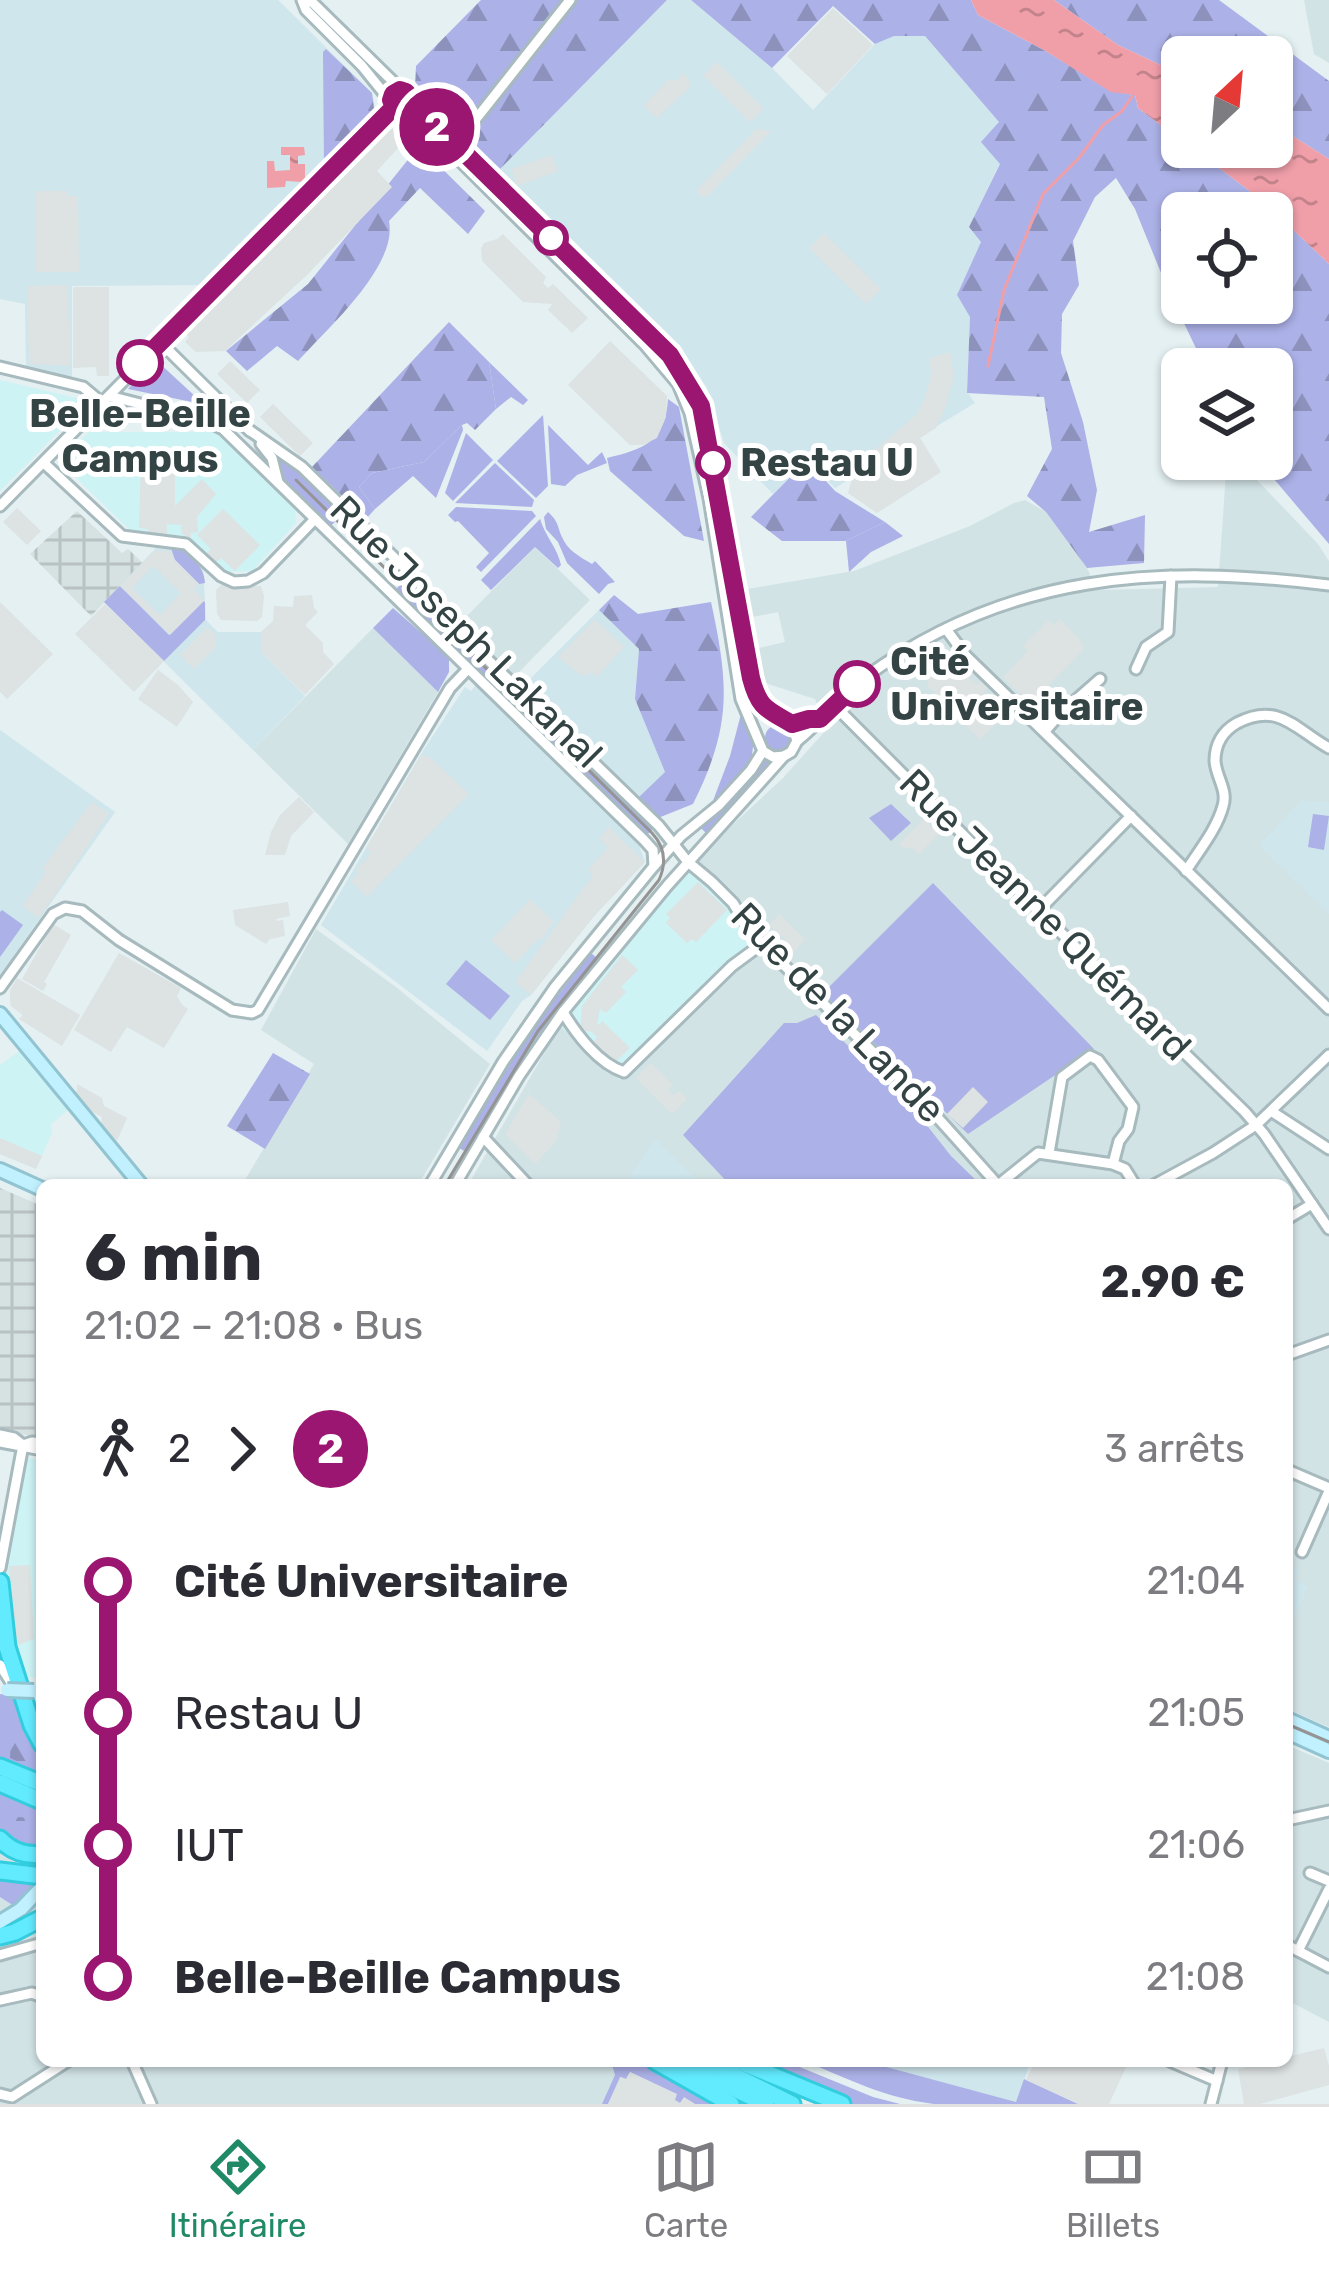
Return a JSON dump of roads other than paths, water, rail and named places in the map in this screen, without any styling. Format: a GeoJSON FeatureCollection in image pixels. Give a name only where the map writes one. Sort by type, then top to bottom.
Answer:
{"type":"FeatureCollection","features":[{"type":"Feature","properties":{"kind":"highway"},"geometry":{"type":"LineString","coordinates":[[0,1582],[7,1647],[36,1733]]}},
{"type":"Feature","properties":{"kind":"highway"},"geometry":{"type":"LineString","coordinates":[[0,1767],[36,1782]]}},
{"type":"Feature","properties":{"kind":"highway"},"geometry":{"type":"LineString","coordinates":[[0,1783],[36,1798]]}},
{"type":"Feature","properties":{"kind":"highway"},"geometry":{"type":"LineString","coordinates":[[0,1839],[16,1851],[36,1854]]}},
{"type":"Feature","properties":{"kind":"highway"},"geometry":{"type":"LineString","coordinates":[[0,1870],[36,1875]]}},
{"type":"Feature","properties":{"kind":"highway"},"geometry":{"type":"LineString","coordinates":[[0,1936],[36,1921]]}},
{"type":"Feature","properties":{"kind":"highway"},"geometry":{"type":"LineString","coordinates":[[666,2067],[731,2104]]}},
{"type":"Feature","properties":{"kind":"highway"},"geometry":{"type":"LineString","coordinates":[[689,2067],[766,2104]]}},
{"type":"Feature","properties":{"kind":"highway"},"geometry":{"type":"LineString","coordinates":[[717,2067],[792,2104]]}},
{"type":"Feature","properties":{"kind":"highway"},"geometry":{"type":"LineString","coordinates":[[754,2067],[842,2104]]}},
{"type":"Feature","properties":{"kind":"highway"},"geometry":{"type":"LineString","coordinates":[[765,2071],[823,2104]]}},
{"type":"Feature","properties":{"kind":"street"},"geometry":{"type":"LineString","coordinates":[[784,756],[763,751],[739,688],[709,498],[690,413],[678,384],[645,345],[444,145],[394,106],[306,10],[305,0],[314,2],[662,346],[689,383],[701,406],[754,691],[764,709],[787,722],[797,741]]}},
{"type":"Feature","properties":{"kind":"street"},"geometry":{"type":"LineString","coordinates":[[459,148],[461,138],[570,0]]}},
{"type":"Feature","properties":{"kind":"street"},"geometry":{"type":"LineString","coordinates":[[0,506],[394,106],[394,93],[407,93]]}},
{"type":"Feature","properties":{"kind":"street","name":"Rue Joseph Lakanal"},"geometry":{"type":"LineString","coordinates":[[161,343],[268,452],[278,482],[656,858]]}},
{"type":"Feature","properties":{"kind":"street"},"geometry":{"type":"LineString","coordinates":[[0,367],[83,387],[106,399],[218,425],[278,482]]}},
{"type":"Feature","properties":{"kind":"street","name":"Rue Joseph Lakanal"},"geometry":{"type":"LineString","coordinates":[[249,430],[312,476],[418,581],[448,620],[675,844]]}},
{"type":"Feature","properties":{"kind":"street"},"geometry":{"type":"LineString","coordinates":[[44,463],[118,534],[186,544],[234,582],[263,574],[315,519]]}},
{"type":"Feature","properties":{"kind":"street"},"geometry":{"type":"LineString","coordinates":[[1136,669],[1146,647],[1168,632],[1171,576]]}},
{"type":"Feature","properties":{"kind":"street"},"geometry":{"type":"LineString","coordinates":[[458,1179],[563,1012],[797,741],[884,664],[946,629],[1030,595],[1107,581],[1171,576],[1329,585]]}},
{"type":"Feature","properties":{"kind":"street"},"geometry":{"type":"LineString","coordinates":[[946,629],[966,656],[1329,1009]]}},
{"type":"Feature","properties":{"kind":"street"},"geometry":{"type":"LineString","coordinates":[[0,988],[53,914],[74,908],[232,1010],[252,1013],[261,1007],[450,688],[469,669]]}},
{"type":"Feature","properties":{"kind":"street"},"geometry":{"type":"LineString","coordinates":[[1046,731],[1100,679]]}},
{"type":"Feature","properties":{"kind":"street","name":"Rue Jeanne Quémard"},"geometry":{"type":"LineString","coordinates":[[834,705],[1256,1125],[1329,1228]]}},
{"type":"Feature","properties":{"kind":"street"},"geometry":{"type":"LineString","coordinates":[[1186,871],[1223,807],[1215,758],[1220,738],[1228,729],[1252,716],[1271,715],[1295,724],[1329,748]]}},
{"type":"Feature","properties":{"kind":"street"},"geometry":{"type":"LineString","coordinates":[[758,737],[772,719],[820,719]]}},
{"type":"Feature","properties":{"kind":"street"},"geometry":{"type":"LineString","coordinates":[[434,1179],[526,1027],[606,922],[656,858],[719,805],[763,751]]}},
{"type":"Feature","properties":{"kind":"street"},"geometry":{"type":"LineString","coordinates":[[1040,910],[1131,816]]}},
{"type":"Feature","properties":{"kind":"street","name":"Rue de la Lande"},"geometry":{"type":"LineString","coordinates":[[675,844],[734,903],[753,935],[920,1098],[993,1179]]}},
{"type":"Feature","properties":{"kind":"street"},"geometry":{"type":"LineString","coordinates":[[656,858],[688,862]]}},
{"type":"Feature","properties":{"kind":"street"},"geometry":{"type":"LineString","coordinates":[[563,1012],[573,1031],[611,1067],[624,1072],[716,981],[762,944]]}},
{"type":"Feature","properties":{"kind":"street"},"geometry":{"type":"LineString","coordinates":[[0,1014],[136,1179]]}},
{"type":"Feature","properties":{"kind":"street"},"geometry":{"type":"LineString","coordinates":[[552,1028],[573,1031]]}},
{"type":"Feature","properties":{"kind":"street"},"geometry":{"type":"LineString","coordinates":[[1169,1179],[1256,1125],[1329,1055]]}},
{"type":"Feature","properties":{"kind":"street"},"geometry":{"type":"LineString","coordinates":[[1049,1153],[1062,1077],[1090,1056],[1098,1060],[1132,1107],[1113,1164]]}},
{"type":"Feature","properties":{"kind":"street"},"geometry":{"type":"LineString","coordinates":[[1271,1111],[1329,1149]]}},
{"type":"Feature","properties":{"kind":"street"},"geometry":{"type":"LineString","coordinates":[[483,1137],[524,1179]]}},
{"type":"Feature","properties":{"kind":"street"},"geometry":{"type":"LineString","coordinates":[[1005,1179],[1034,1154],[1049,1153],[1113,1164],[1125,1169],[1131,1179]]}},
{"type":"Feature","properties":{"kind":"street"},"geometry":{"type":"LineString","coordinates":[[0,1170],[36,1186]]}},
{"type":"Feature","properties":{"kind":"street"},"geometry":{"type":"LineString","coordinates":[[1293,1215],[1312,1204]]}},
{"type":"Feature","properties":{"kind":"street"},"geometry":{"type":"LineString","coordinates":[[1293,1353],[1329,1340]]}},
{"type":"Feature","properties":{"kind":"street"},"geometry":{"type":"LineString","coordinates":[[0,1438],[36,1446]]}},
{"type":"Feature","properties":{"kind":"street"},"geometry":{"type":"LineString","coordinates":[[0,1568],[23,1445]]}},
{"type":"Feature","properties":{"kind":"street"},"geometry":{"type":"LineString","coordinates":[[1293,1473],[1329,1489],[1302,1552]]}},
{"type":"Feature","properties":{"kind":"street"},"geometry":{"type":"LineString","coordinates":[[0,1665],[32,1725]]}},
{"type":"Feature","properties":{"kind":"street"},"geometry":{"type":"LineString","coordinates":[[4,1690],[36,1691]]}},
{"type":"Feature","properties":{"kind":"street"},"geometry":{"type":"LineString","coordinates":[[1293,1722],[1329,1738]]}},
{"type":"Feature","properties":{"kind":"street"},"geometry":{"type":"LineString","coordinates":[[1293,1735],[1329,1750]]}},
{"type":"Feature","properties":{"kind":"street"},"geometry":{"type":"LineString","coordinates":[[1293,1819],[1329,1810]]}},
{"type":"Feature","properties":{"kind":"street"},"geometry":{"type":"LineString","coordinates":[[1293,1946],[1329,1885],[1310,1874]]}},
{"type":"Feature","properties":{"kind":"street"},"geometry":{"type":"LineString","coordinates":[[0,1922],[36,1893]]}},
{"type":"Feature","properties":{"kind":"street"},"geometry":{"type":"LineString","coordinates":[[0,1955],[36,1945]]}},
{"type":"Feature","properties":{"kind":"street"},"geometry":{"type":"LineString","coordinates":[[1293,1949],[1329,1967]]}},
{"type":"Feature","properties":{"kind":"street"},"geometry":{"type":"LineString","coordinates":[[0,2000],[36,1995]]}},
{"type":"Feature","properties":{"kind":"street"},"geometry":{"type":"LineString","coordinates":[[0,2094],[12,2097],[59,2067]]}},
{"type":"Feature","properties":{"kind":"street"},"geometry":{"type":"LineString","coordinates":[[135,2067],[151,2104]]}},
{"type":"Feature","properties":{"kind":"street"},"geometry":{"type":"LineString","coordinates":[[1184,2067],[1217,2081]]}},
{"type":"Feature","properties":{"kind":"street"},"geometry":{"type":"LineString","coordinates":[[1210,2104],[1220,2067]]}},
{"type":"Feature","properties":{"kind":"water"},"geometry":{"type":"Polygon","coordinates":[[[971,0],[1054,0],[1118,45],[1161,65],[1161,125],[1138,108],[1135,95],[1111,92],[978,15],[971,0]]]}},
{"type":"Feature","properties":{"kind":"water"},"geometry":{"type":"Polygon","coordinates":[[[1293,136],[1329,159],[1329,264],[1293,230],[1293,192],[1251,192],[1219,168],[1293,168],[1293,136]]]}},
{"type":"Feature","properties":{"kind":"water"},"geometry":{"type":"Polygon","coordinates":[[[281,147],[304,147],[305,155],[298,156],[298,164],[305,164],[305,186],[286,181],[285,187],[267,188],[267,161],[274,161],[275,171],[290,170],[290,155],[281,155],[281,147]]]}},
{"type":"Feature","properties":{"kind":"waterway"},"geometry":{"type":"LineString","coordinates":[[988,366],[1004,290],[1043,194],[1133,95]]}},
{"type":"Feature","properties":{"kind":"tram line"},"geometry":{"type":"LineString","coordinates":[[296,480],[652,833],[663,855],[659,880],[538,1031],[449,1179]]}},
{"type":"Feature","properties":{"kind":"tram line"},"geometry":{"type":"LineString","coordinates":[[1293,1727],[1329,1742]]}},
{"type":"Feature","properties":{"kind":"place","name":"Belle-Beille Campus"},"geometry":{"type":"Point","coordinates":[140,363]}},
{"type":"Feature","properties":{"kind":"place","name":"Restau U"},"geometry":{"type":"Point","coordinates":[713,463]}},
{"type":"Feature","properties":{"kind":"place","name":"Cité Universitaire"},"geometry":{"type":"Point","coordinates":[857,684]}}]}
